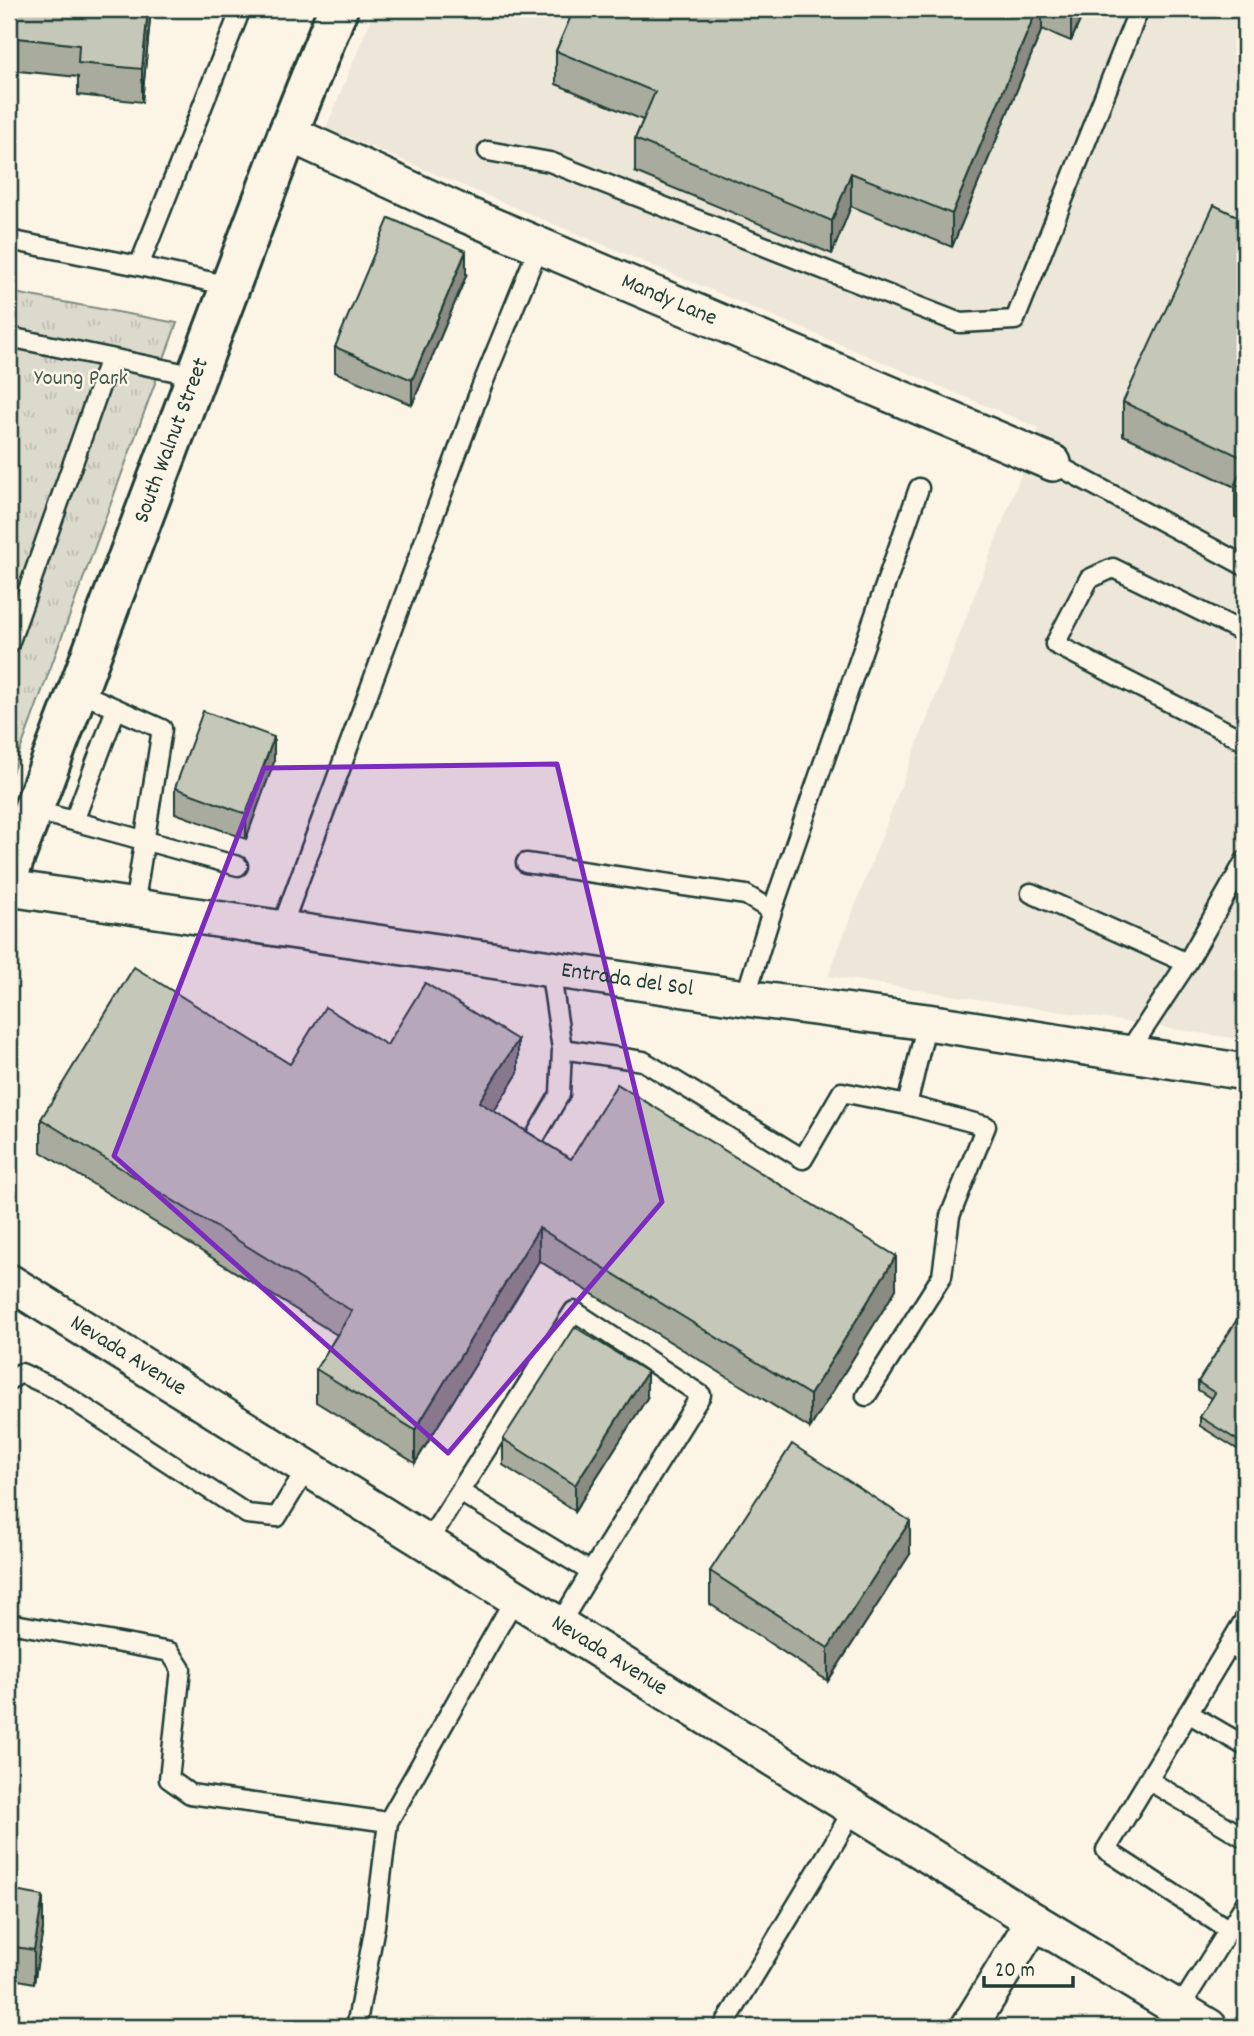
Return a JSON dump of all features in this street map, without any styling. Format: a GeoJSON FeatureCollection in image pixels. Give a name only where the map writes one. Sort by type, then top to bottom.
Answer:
{"type":"FeatureCollection","features":[{"type":"Feature","properties":{"kind":"street","name":"South Walnut Street"},"geometry":{"type":"LineString","coordinates":[[18,842],[78,691],[288,133],[338,9]]}},
{"type":"Feature","properties":{"kind":"street","name":"Mandy Lane"},"geometry":{"type":"LineString","coordinates":[[288,133],[462,213],[1053,463]]}},
{"type":"Feature","properties":{"kind":"street","name":"Entrada del Sol"},"geometry":{"type":"LineString","coordinates":[[9,888],[745,998],[927,1022],[1245,1072]]}},
{"type":"Feature","properties":{"kind":"street","name":"Nevada Avenue"},"geometry":{"type":"LineString","coordinates":[[9,1282],[1034,1922],[1209,2027]]}},
{"type":"Feature","properties":{"kind":"street"},"geometry":{"type":"LineString","coordinates":[[969,2027],[1034,1922]]}},
{"type":"Feature","properties":{"kind":"lane"},"geometry":{"type":"LineString","coordinates":[[139,267],[241,9]]}},
{"type":"Feature","properties":{"kind":"lane"},"geometry":{"type":"LineString","coordinates":[[488,151],[550,162],[960,323],[1015,320],[1139,9]]}},
{"type":"Feature","properties":{"kind":"lane"},"geometry":{"type":"LineString","coordinates":[[9,240],[230,286]]}},
{"type":"Feature","properties":{"kind":"lane"},"geometry":{"type":"LineString","coordinates":[[281,929],[481,388],[539,246]]}},
{"type":"Feature","properties":{"kind":"lane"},"geometry":{"type":"LineString","coordinates":[[9,337],[197,376]]}},
{"type":"Feature","properties":{"kind":"lane"},"geometry":{"type":"LineString","coordinates":[[9,644],[110,358]]}},
{"type":"Feature","properties":{"kind":"lane"},"geometry":{"type":"LineString","coordinates":[[1053,463],[1245,566]]}},
{"type":"Feature","properties":{"kind":"lane"},"geometry":{"type":"LineString","coordinates":[[745,998],[772,911],[919,488]]}},
{"type":"Feature","properties":{"kind":"lane"},"geometry":{"type":"LineString","coordinates":[[1245,633],[1113,568],[1089,579],[1055,644],[1245,741]]}},
{"type":"Feature","properties":{"kind":"lane"},"geometry":{"type":"LineString","coordinates":[[78,691],[162,729],[134,907]]}},
{"type":"Feature","properties":{"kind":"lane"},"geometry":{"type":"LineString","coordinates":[[74,821],[116,709]]}},
{"type":"Feature","properties":{"kind":"lane"},"geometry":{"type":"LineString","coordinates":[[18,842],[74,821],[238,866]]}},
{"type":"Feature","properties":{"kind":"lane"},"geometry":{"type":"LineString","coordinates":[[1127,1054],[1187,963],[1245,862]]}},
{"type":"Feature","properties":{"kind":"lane"},"geometry":{"type":"LineString","coordinates":[[526,863],[746,895],[772,911]]}},
{"type":"Feature","properties":{"kind":"lane"},"geometry":{"type":"LineString","coordinates":[[1031,893],[1187,963]]}},
{"type":"Feature","properties":{"kind":"lane"},"geometry":{"type":"LineString","coordinates":[[535,1138],[560,1094],[562,1049],[550,968]]}},
{"type":"Feature","properties":{"kind":"lane"},"geometry":{"type":"LineString","coordinates":[[907,1105],[927,1022]]}},
{"type":"Feature","properties":{"kind":"lane"},"geometry":{"type":"LineString","coordinates":[[562,1049],[643,1061],[803,1160],[842,1092],[907,1105],[986,1126],[950,1216],[942,1276],[866,1396]]}},
{"type":"Feature","properties":{"kind":"lane"},"geometry":{"type":"LineString","coordinates":[[427,1543],[574,1311],[701,1395],[559,1625]]}},
{"type":"Feature","properties":{"kind":"lane"},"geometry":{"type":"LineString","coordinates":[[9,1380],[21,1373],[55,1389],[247,1514],[277,1517],[307,1468]]}},
{"type":"Feature","properties":{"kind":"lane"},"geometry":{"type":"LineString","coordinates":[[460,1492],[591,1572]]}},
{"type":"Feature","properties":{"kind":"lane"},"geometry":{"type":"LineString","coordinates":[[356,2027],[375,1926],[388,1822],[515,1598]]}},
{"type":"Feature","properties":{"kind":"lane"},"geometry":{"type":"LineString","coordinates":[[1229,1930],[1106,1850],[1188,1713],[1238,1650],[1245,1619]]}},
{"type":"Feature","properties":{"kind":"lane"},"geometry":{"type":"LineString","coordinates":[[9,1623],[170,1651],[181,1669],[169,1779],[190,1794],[388,1822]]}},
{"type":"Feature","properties":{"kind":"lane"},"geometry":{"type":"LineString","coordinates":[[1188,1713],[1245,1746]]}},
{"type":"Feature","properties":{"kind":"lane"},"geometry":{"type":"LineString","coordinates":[[1148,1780],[1245,1838]]}},
{"type":"Feature","properties":{"kind":"lane"},"geometry":{"type":"LineString","coordinates":[[723,2027],[853,1809]]}},
{"type":"Feature","properties":{"kind":"lane"},"geometry":{"type":"LineString","coordinates":[[1179,2009],[1245,1904]]}},
{"type":"Feature","properties":{"kind":"highlighted area"},"geometry":{"type":"Polygon","coordinates":[[[557,764],[662,1202],[448,1453],[114,1156],[264,768],[557,764]]]}},
{"type":"Feature","properties":{"kind":"shaded area"},"geometry":{"type":"Polygon","coordinates":[[[375,9],[1245,9],[1245,1040],[828,976],[1039,428],[326,128],[375,9]]]}},
{"type":"Feature","properties":{"kind":"green space","name":"Young Park"},"geometry":{"type":"Polygon","coordinates":[[[9,292],[177,323],[9,781],[9,292]]]}},
{"type":"Feature","properties":{"kind":"building"},"geometry":{"type":"Polygon","coordinates":[[[9,9],[148,9],[142,69],[78,63],[79,45],[9,37],[9,9]]]}},
{"type":"Feature","properties":{"kind":"building"},"geometry":{"type":"Polygon","coordinates":[[[574,9],[1037,9],[952,214],[851,173],[832,221],[635,139],[655,92],[556,51],[574,9]]]}},
{"type":"Feature","properties":{"kind":"building"},"geometry":{"type":"Polygon","coordinates":[[[1214,205],[1245,220],[1245,459],[1123,402],[1214,205]]]}},
{"type":"Feature","properties":{"kind":"building"},"geometry":{"type":"Polygon","coordinates":[[[389,218],[466,251],[412,380],[335,347],[389,218]]]}},
{"type":"Feature","properties":{"kind":"building"},"geometry":{"type":"Polygon","coordinates":[[[1245,462],[1245,489],[1235,484],[1245,462]]]}},
{"type":"Feature","properties":{"kind":"building"},"geometry":{"type":"Polygon","coordinates":[[[203,711],[274,737],[246,814],[175,788],[203,711]]]}},
{"type":"Feature","properties":{"kind":"building"},"geometry":{"type":"Polygon","coordinates":[[[134,967],[290,1064],[325,1007],[387,1045],[425,983],[518,1040],[479,1102],[571,1159],[617,1084],[896,1256],[810,1395],[539,1228],[415,1430],[316,1369],[352,1311],[41,1119],[134,967]]]}},
{"type":"Feature","properties":{"kind":"building"},"geometry":{"type":"Polygon","coordinates":[[[1245,1307],[1245,1445],[1200,1417],[1215,1393],[1198,1382],[1245,1307]]]}},
{"type":"Feature","properties":{"kind":"building"},"geometry":{"type":"Polygon","coordinates":[[[575,1327],[647,1372],[575,1485],[503,1439],[575,1327]]]}},
{"type":"Feature","properties":{"kind":"building"},"geometry":{"type":"Polygon","coordinates":[[[792,1444],[910,1521],[828,1648],[710,1571],[792,1444]]]}},
{"type":"Feature","properties":{"kind":"building"},"geometry":{"type":"Polygon","coordinates":[[[9,1890],[43,1896],[34,1950],[9,1946],[9,1890]]]}}]}
